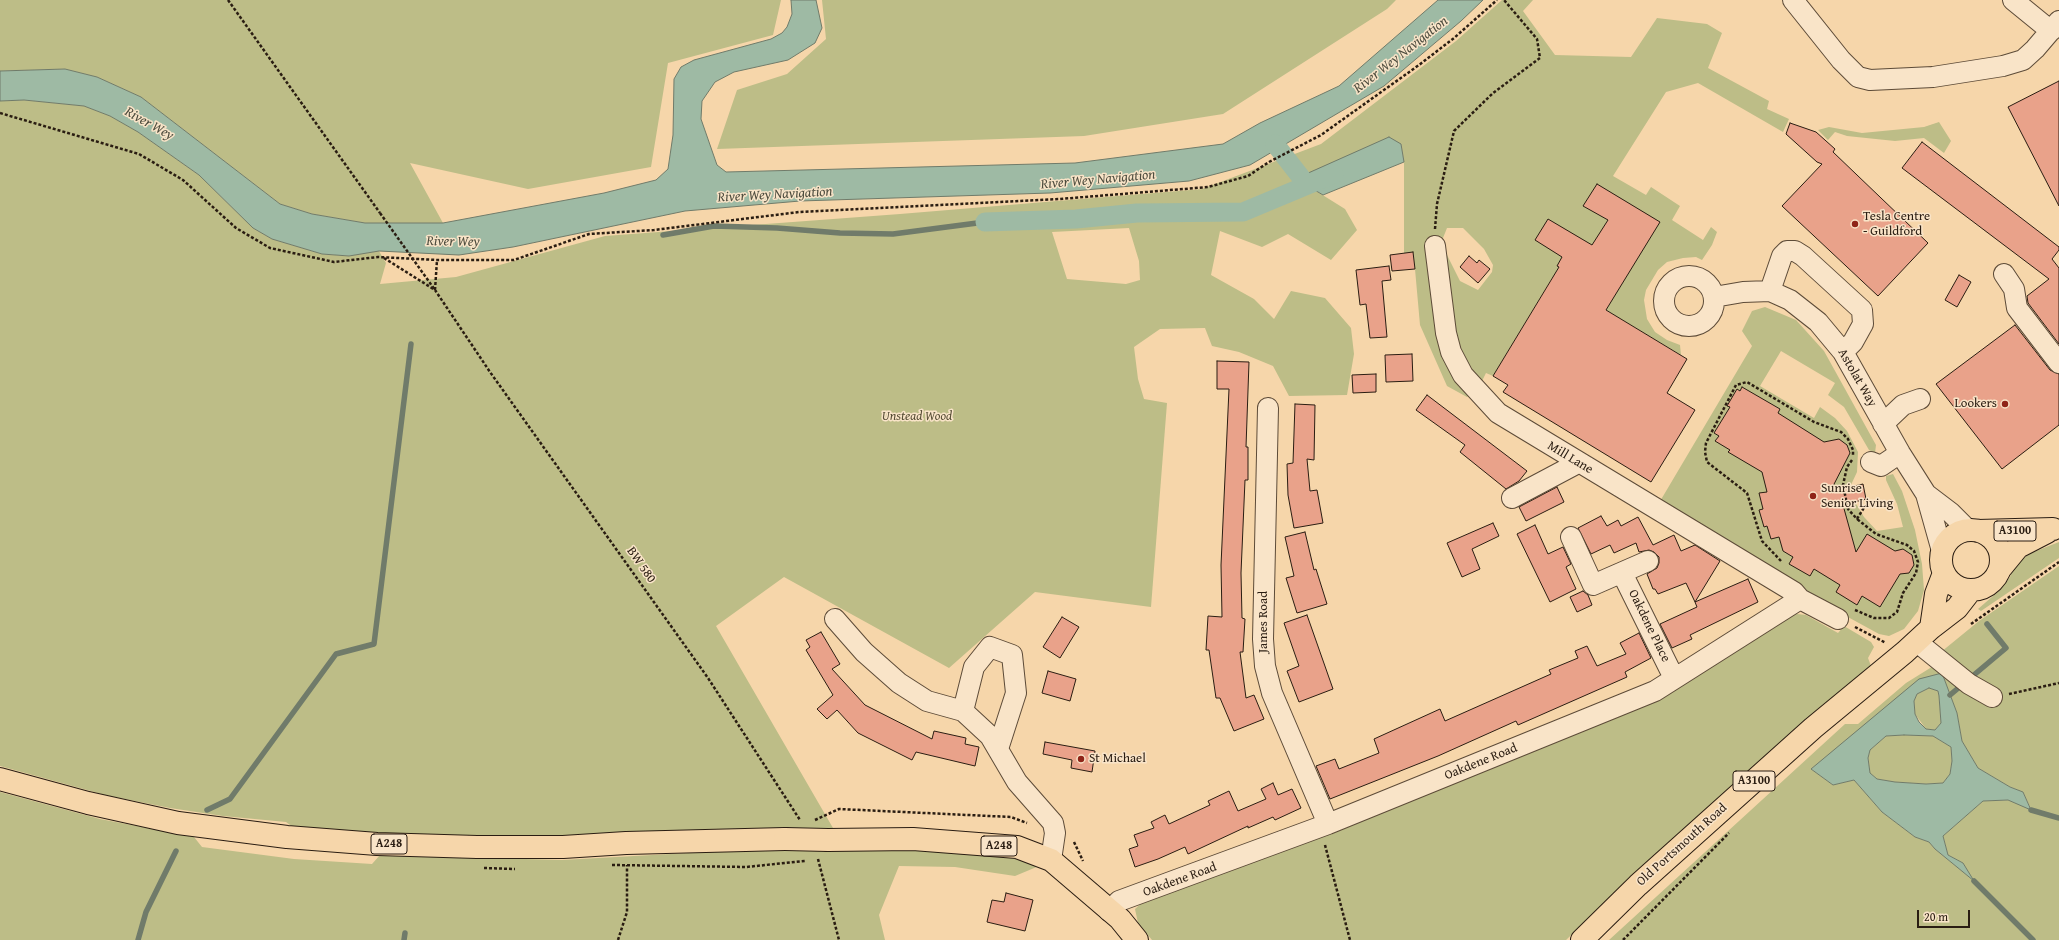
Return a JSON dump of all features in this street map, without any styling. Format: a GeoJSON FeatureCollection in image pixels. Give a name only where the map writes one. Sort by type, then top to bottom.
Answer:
{"type":"FeatureCollection","features":[{"type":"Feature","properties":{"kind":"main road","name":"A3100"},"geometry":{"type":"LineString","coordinates":[[1973,530],[2056,527]]}},
{"type":"Feature","properties":{"kind":"main road","name":"A3100"},"geometry":{"type":"LineString","coordinates":[[2000,568],[2018,548],[2056,527]]}},
{"type":"Feature","properties":{"kind":"main road"},"geometry":{"type":"LineString","coordinates":[[1973,530],[1987,534],[2000,549],[2000,568],[1996,577],[1981,589],[1971,590],[1954,586],[1944,573],[1941,560],[1942,552],[1952,537],[1973,530]]}},
{"type":"Feature","properties":{"kind":"main road"},"geometry":{"type":"LineString","coordinates":[[1918,640],[1944,573]]}},
{"type":"Feature","properties":{"kind":"main road","name":"Old Portsmouth Road"},"geometry":{"type":"LineString","coordinates":[[1582,940],[1638,885],[1813,728],[1957,608],[1971,590]]}},
{"type":"Feature","properties":{"kind":"main road","name":"A248"},"geometry":{"type":"LineString","coordinates":[[0,779],[88,803],[178,823],[287,837],[377,844],[477,847],[563,847],[626,843],[785,839],[822,846],[912,839],[1017,847],[1052,860],[1120,919],[1137,940]]}},
{"type":"Feature","properties":{"kind":"street"},"geometry":{"type":"LineString","coordinates":[[1793,0],[1841,60],[1858,77],[1870,80],[1933,77],[2004,66],[2023,60],[2055,26],[2013,0]]}},
{"type":"Feature","properties":{"kind":"street","name":"Mill Lane"},"geometry":{"type":"LineString","coordinates":[[1435,246],[1446,333],[1451,352],[1463,375],[1498,413],[1578,463],[1794,592],[1800,599]]}},
{"type":"Feature","properties":{"kind":"street"},"geometry":{"type":"LineString","coordinates":[[1770,291],[1782,256],[1787,252],[1795,251],[1803,256],[1862,310],[1863,324],[1853,342],[1843,352]]}},
{"type":"Feature","properties":{"kind":"street"},"geometry":{"type":"LineString","coordinates":[[2004,274],[2014,289],[2017,308],[2059,363]]}},
{"type":"Feature","properties":{"kind":"street","name":"Astolat Way"},"geometry":{"type":"LineString","coordinates":[[1714,297],[1743,292],[1770,291],[1790,300],[1818,322],[1843,352],[1883,424],[1926,494],[1942,552]]}},
{"type":"Feature","properties":{"kind":"street"},"geometry":{"type":"LineString","coordinates":[[1883,424],[1903,405],[1920,399]]}},
{"type":"Feature","properties":{"kind":"street","name":"James Road"},"geometry":{"type":"LineString","coordinates":[[1268,408],[1263,639],[1265,666],[1272,693],[1324,826]]}},
{"type":"Feature","properties":{"kind":"street"},"geometry":{"type":"LineString","coordinates":[[1871,462],[1881,466],[1900,453]]}},
{"type":"Feature","properties":{"kind":"street"},"geometry":{"type":"LineString","coordinates":[[1512,498],[1578,463]]}},
{"type":"Feature","properties":{"kind":"street","name":"Astolat Way"},"geometry":{"type":"LineString","coordinates":[[1926,494],[1973,530]]}},
{"type":"Feature","properties":{"kind":"street"},"geometry":{"type":"LineString","coordinates":[[1571,537],[1593,586],[1648,561]]}},
{"type":"Feature","properties":{"kind":"street","name":"Oakdene Place"},"geometry":{"type":"LineString","coordinates":[[1622,573],[1674,678]]}},
{"type":"Feature","properties":{"kind":"street"},"geometry":{"type":"LineString","coordinates":[[1800,599],[1844,613]]}},
{"type":"Feature","properties":{"kind":"street","name":"Oakdene Road"},"geometry":{"type":"LineString","coordinates":[[1109,911],[1119,901],[1324,826],[1655,691],[1800,599]]}},
{"type":"Feature","properties":{"kind":"street"},"geometry":{"type":"LineString","coordinates":[[835,620],[864,652],[898,683],[927,701],[963,710],[990,736],[1017,782],[1053,823],[1055,833],[1052,860]]}},
{"type":"Feature","properties":{"kind":"street"},"geometry":{"type":"LineString","coordinates":[[1918,640],[1966,681],[1992,697]]}},
{"type":"Feature","properties":{"kind":"street"},"geometry":{"type":"LineString","coordinates":[[963,710],[974,667],[990,647],[1012,655],[1016,693],[998,749]]}},
{"type":"Feature","properties":{"kind":"path","name":"BW 580"},"geometry":{"type":"LineString","coordinates":[[228,0],[435,290],[490,372],[708,678],[803,825]]}},
{"type":"Feature","properties":{"kind":"path"},"geometry":{"type":"LineString","coordinates":[[0,113],[140,154],[183,180],[236,228],[270,248],[334,262],[378,257],[437,260],[514,260],[589,234],[654,230],[799,212],[1060,199],[1208,187],[1248,176],[1269,162],[1321,135],[1419,65],[1454,38],[1497,0]]}},
{"type":"Feature","properties":{"kind":"path"},"geometry":{"type":"LineString","coordinates":[[1435,246],[1436,204],[1454,131],[1493,93],[1540,58],[1538,39],[1504,0]]}},
{"type":"Feature","properties":{"kind":"path"},"geometry":{"type":"LineString","coordinates":[[378,257],[386,258],[435,290],[437,260]]}},
{"type":"Feature","properties":{"kind":"path"},"geometry":{"type":"LineString","coordinates":[[1785,564],[1762,541],[1747,493],[1707,462],[1705,452],[1706,443],[1736,385],[1747,382],[1814,422],[1841,432],[1848,439],[1853,450],[1852,460],[1847,467],[1843,485],[1848,509],[1857,519],[1876,534],[1907,545],[1914,551],[1918,562],[1916,573],[1903,593],[1897,612],[1889,618],[1874,618],[1844,613]]}},
{"type":"Feature","properties":{"kind":"path"},"geometry":{"type":"LineString","coordinates":[[1857,519],[1865,506]]}},
{"type":"Feature","properties":{"kind":"path"},"geometry":{"type":"LineString","coordinates":[[1967,627],[2059,562]]}},
{"type":"Feature","properties":{"kind":"path"},"geometry":{"type":"LineString","coordinates":[[1844,613],[1918,640]]}},
{"type":"Feature","properties":{"kind":"path"},"geometry":{"type":"LineString","coordinates":[[1992,697],[2059,683]]}},
{"type":"Feature","properties":{"kind":"path"},"geometry":{"type":"LineString","coordinates":[[1324,826],[1330,870],[1350,940]]}},
{"type":"Feature","properties":{"kind":"path"},"geometry":{"type":"LineString","coordinates":[[1623,940],[1734,827]]}},
{"type":"Feature","properties":{"kind":"path"},"geometry":{"type":"LineString","coordinates":[[618,940],[627,912],[626,843]]}},
{"type":"Feature","properties":{"kind":"path"},"geometry":{"type":"LineString","coordinates":[[822,846],[819,860],[839,940]]}},
{"type":"Feature","properties":{"kind":"green space"},"geometry":{"type":"Polygon","coordinates":[[[0,0],[781,0],[773,35],[668,63],[651,167],[528,189],[410,163],[443,223],[365,223],[312,214],[280,204],[141,97],[97,77],[65,69],[0,71],[0,0]]]}},
{"type":"Feature","properties":{"kind":"green space"},"geometry":{"type":"Polygon","coordinates":[[[822,0],[1396,0],[1387,9],[1223,114],[1084,136],[717,149],[737,90],[787,74],[826,39],[822,0]]]}},
{"type":"Feature","properties":{"kind":"green space","name":"Unstead Wood"},"geometry":{"type":"Polygon","coordinates":[[[1502,0],[1533,0],[1523,11],[1555,55],[1631,57],[1657,18],[1707,24],[1722,33],[1708,68],[1769,101],[1767,109],[1789,119],[1783,132],[1698,83],[1666,92],[1613,176],[1646,195],[1651,187],[1680,206],[1672,220],[1703,240],[1711,227],[1717,232],[1712,245],[1702,260],[1696,257],[1683,258],[1667,262],[1658,270],[1646,290],[1644,300],[1647,319],[1655,332],[1667,340],[1680,345],[1681,355],[1552,278],[1493,376],[1486,373],[1479,387],[1467,397],[1447,386],[1420,325],[1415,269],[1404,254],[1404,162],[1401,144],[1313,189],[1345,209],[1357,230],[1331,260],[1288,234],[1262,247],[1220,231],[1211,275],[1254,299],[1274,319],[1291,291],[1325,298],[1351,328],[1354,354],[1347,395],[1289,396],[1273,366],[1239,352],[1212,346],[1205,328],[1160,329],[1134,347],[1138,379],[1144,399],[1167,403],[1151,607],[1035,592],[949,668],[784,577],[716,626],[833,828],[750,832],[464,838],[298,831],[286,822],[223,816],[170,808],[105,795],[0,766],[0,101],[24,100],[84,106],[110,116],[138,132],[199,175],[253,228],[272,239],[322,254],[349,256],[379,251],[386,263],[380,284],[456,277],[605,236],[900,214],[1202,189],[1321,144],[1456,41],[1502,0]],[[1129,228],[1052,232],[1067,279],[1126,284],[1140,280],[1139,261],[1129,228]],[[1447,228],[1441,243],[1460,281],[1478,290],[1492,272],[1493,265],[1484,249],[1463,228],[1447,228]]]}},
{"type":"Feature","properties":{"kind":"green space"},"geometry":{"type":"Polygon","coordinates":[[[1939,122],[1951,141],[1944,153],[1924,138],[1895,141],[1847,136],[1835,132],[1828,140],[1818,130],[1829,127],[1862,133],[1924,127],[1939,122]]]}},
{"type":"Feature","properties":{"kind":"green space"},"geometry":{"type":"Polygon","coordinates":[[[1765,307],[1796,320],[1824,351],[1876,445],[1875,453],[1869,450],[1844,407],[1828,395],[1835,383],[1781,351],[1760,386],[1814,418],[1820,407],[1835,418],[1847,431],[1858,452],[1857,472],[1850,487],[1863,484],[1866,499],[1855,502],[1864,517],[1877,531],[1903,527],[1897,504],[1886,480],[1886,476],[1893,474],[1902,491],[1915,530],[1922,564],[1924,590],[1918,611],[1904,629],[1889,636],[1879,634],[1846,616],[1659,503],[1752,346],[1742,331],[1752,311],[1765,307]]]}},
{"type":"Feature","properties":{"kind":"green space"},"geometry":{"type":"Polygon","coordinates":[[[2059,542],[2059,558],[1981,611],[1978,609],[2000,590],[2010,577],[2014,566],[2021,560],[2031,553],[2059,542]]]}},
{"type":"Feature","properties":{"kind":"green space"},"geometry":{"type":"Polygon","coordinates":[[[2059,566],[2059,940],[1609,940],[1845,724],[1858,724],[1906,683],[1935,665],[1941,652],[1979,621],[2059,566]],[[1942,673],[1811,769],[1833,785],[1854,780],[1882,812],[1915,837],[1929,842],[1935,849],[1973,880],[1963,863],[1948,855],[1943,836],[1983,801],[2008,800],[2031,809],[2023,792],[2010,787],[1978,768],[1962,741],[1957,713],[1942,673]]]}},
{"type":"Feature","properties":{"kind":"green space"},"geometry":{"type":"Polygon","coordinates":[[[1797,614],[1806,615],[1838,633],[1844,626],[1871,642],[1874,647],[1868,658],[1871,666],[1664,846],[1566,940],[1152,940],[1138,923],[1135,909],[1148,897],[1434,787],[1787,616],[1797,614]]]}},
{"type":"Feature","properties":{"kind":"green space"},"geometry":{"type":"Polygon","coordinates":[[[1929,688],[1938,691],[1939,696],[1941,723],[1935,730],[1926,729],[1915,714],[1914,701],[1917,694],[1929,688]]]}},
{"type":"Feature","properties":{"kind":"green space"},"geometry":{"type":"Polygon","coordinates":[[[1886,736],[1933,736],[1951,747],[1952,761],[1950,774],[1943,783],[1926,784],[1895,782],[1877,779],[1870,773],[1868,758],[1870,750],[1886,736]]]}},
{"type":"Feature","properties":{"kind":"green space"},"geometry":{"type":"Polygon","coordinates":[[[0,792],[100,819],[194,837],[202,847],[294,859],[372,864],[380,855],[562,860],[779,848],[851,847],[1005,856],[1039,866],[1015,876],[955,867],[899,866],[879,915],[885,940],[0,940],[0,792]]]}},
{"type":"Feature","properties":{"kind":"water"},"geometry":{"type":"Polygon","coordinates":[[[791,0],[816,0],[822,28],[815,43],[788,60],[734,72],[715,82],[702,101],[701,119],[717,165],[726,172],[1075,163],[1223,144],[1260,123],[1339,86],[1438,0],[1483,0],[1461,21],[1384,86],[1250,165],[1189,181],[1050,193],[800,201],[685,211],[513,247],[459,255],[379,251],[349,256],[322,254],[272,239],[253,228],[199,175],[138,132],[110,116],[84,106],[24,100],[0,101],[0,71],[65,69],[97,77],[141,97],[280,204],[312,214],[365,223],[443,223],[604,193],[656,180],[668,169],[673,135],[674,79],[681,67],[694,60],[771,39],[782,33],[787,27],[792,14],[791,0]]]}},
{"type":"Feature","properties":{"kind":"water"},"geometry":{"type":"Polygon","coordinates":[[[1389,137],[1401,144],[1404,162],[1323,195],[1313,189],[1306,174],[1389,137]]]}},
{"type":"Feature","properties":{"kind":"water"},"geometry":{"type":"Polygon","coordinates":[[[1942,673],[1957,713],[1962,741],[1978,768],[2010,787],[2023,792],[2031,810],[2008,800],[1983,801],[1943,836],[1948,855],[1963,863],[1974,881],[1935,849],[1929,842],[1915,837],[1882,812],[1854,780],[1833,785],[1811,769],[1919,679],[1942,673]],[[1929,688],[1917,694],[1914,701],[1915,714],[1919,722],[1926,729],[1935,730],[1941,723],[1939,696],[1938,691],[1929,688]],[[1886,736],[1870,750],[1868,758],[1870,773],[1877,779],[1895,782],[1926,784],[1943,783],[1950,774],[1952,761],[1951,747],[1933,736],[1886,736]]]}},
{"type":"Feature","properties":{"kind":"building"},"geometry":{"type":"Polygon","coordinates":[[[2059,81],[2059,206],[2008,107],[2059,81]]]}},
{"type":"Feature","properties":{"kind":"building","name":"Tesla Centre - Guildford"},"geometry":{"type":"Polygon","coordinates":[[[1790,123],[1816,132],[1835,149],[1833,152],[1928,243],[1878,296],[1782,206],[1822,164],[1817,162],[1786,134],[1790,123]]]}},
{"type":"Feature","properties":{"kind":"building"},"geometry":{"type":"Polygon","coordinates":[[[1922,142],[2059,247],[2059,250],[2052,259],[2059,268],[2059,344],[2028,303],[2027,296],[2049,279],[1902,168],[1922,142]]]}},
{"type":"Feature","properties":{"kind":"building"},"geometry":{"type":"Polygon","coordinates":[[[1597,184],[1660,222],[1606,310],[1687,359],[1667,393],[1695,410],[1651,482],[1503,392],[1508,385],[1493,376],[1559,267],[1557,266],[1562,257],[1535,240],[1548,219],[1592,245],[1608,220],[1583,206],[1597,184]]]}},
{"type":"Feature","properties":{"kind":"building"},"geometry":{"type":"Polygon","coordinates":[[[1413,252],[1415,269],[1392,271],[1390,255],[1413,252]]]}},
{"type":"Feature","properties":{"kind":"building"},"geometry":{"type":"Polygon","coordinates":[[[1469,256],[1477,263],[1479,260],[1490,269],[1478,283],[1460,267],[1469,256]]]}},
{"type":"Feature","properties":{"kind":"building"},"geometry":{"type":"Polygon","coordinates":[[[1389,266],[1391,280],[1382,281],[1387,337],[1370,338],[1366,304],[1360,305],[1356,270],[1389,266]]]}},
{"type":"Feature","properties":{"kind":"building"},"geometry":{"type":"Polygon","coordinates":[[[1959,275],[1971,282],[1957,307],[1945,300],[1959,275]]]}},
{"type":"Feature","properties":{"kind":"building","name":"Lookers"},"geometry":{"type":"Polygon","coordinates":[[[2015,325],[2050,370],[2059,374],[2059,425],[2002,469],[1936,384],[2015,325]]]}},
{"type":"Feature","properties":{"kind":"building"},"geometry":{"type":"Polygon","coordinates":[[[1412,354],[1413,381],[1386,382],[1385,355],[1412,354]]]}},
{"type":"Feature","properties":{"kind":"building"},"geometry":{"type":"Polygon","coordinates":[[[1217,361],[1249,362],[1246,447],[1248,447],[1248,480],[1245,480],[1241,573],[1242,618],[1245,619],[1243,652],[1240,652],[1246,698],[1254,695],[1264,719],[1234,731],[1220,698],[1216,698],[1209,650],[1206,650],[1208,616],[1222,617],[1221,565],[1229,389],[1217,389],[1217,361]]]}},
{"type":"Feature","properties":{"kind":"building"},"geometry":{"type":"Polygon","coordinates":[[[1376,374],[1376,392],[1353,393],[1352,375],[1376,374]]]}},
{"type":"Feature","properties":{"kind":"building","name":"Sunrise Senior Living"},"geometry":{"type":"Polygon","coordinates":[[[1742,387],[1780,409],[1778,413],[1824,442],[1839,439],[1847,445],[1850,453],[1830,492],[1863,484],[1866,499],[1843,505],[1856,552],[1867,534],[1895,551],[1903,549],[1912,555],[1914,565],[1909,573],[1900,574],[1880,607],[1862,596],[1857,605],[1836,592],[1840,585],[1814,569],[1810,576],[1789,564],[1793,557],[1783,551],[1779,537],[1771,539],[1767,526],[1764,527],[1759,510],[1763,509],[1759,493],[1767,492],[1762,472],[1728,452],[1730,450],[1715,441],[1719,436],[1714,433],[1730,407],[1727,406],[1737,389],[1740,391],[1742,387]]]}},
{"type":"Feature","properties":{"kind":"building"},"geometry":{"type":"Polygon","coordinates":[[[1427,395],[1527,471],[1519,481],[1506,489],[1460,452],[1465,445],[1416,410],[1427,395]]]}},
{"type":"Feature","properties":{"kind":"building"},"geometry":{"type":"Polygon","coordinates":[[[1295,404],[1315,405],[1314,460],[1307,459],[1310,491],[1317,490],[1323,523],[1294,528],[1288,495],[1287,464],[1293,463],[1295,404]]]}},
{"type":"Feature","properties":{"kind":"building"},"geometry":{"type":"Polygon","coordinates":[[[1557,487],[1564,502],[1526,521],[1519,507],[1557,487]]]}},
{"type":"Feature","properties":{"kind":"building"},"geometry":{"type":"Polygon","coordinates":[[[1601,516],[1607,526],[1618,520],[1621,526],[1638,517],[1653,545],[1674,535],[1681,551],[1695,545],[1720,561],[1695,602],[1686,583],[1658,594],[1655,589],[1653,589],[1647,574],[1657,568],[1659,557],[1654,552],[1649,550],[1639,552],[1636,543],[1614,553],[1610,545],[1591,554],[1578,528],[1601,516]]]}},
{"type":"Feature","properties":{"kind":"building"},"geometry":{"type":"Polygon","coordinates":[[[1493,523],[1499,536],[1472,549],[1480,569],[1462,577],[1447,543],[1493,523]]]}},
{"type":"Feature","properties":{"kind":"building"},"geometry":{"type":"Polygon","coordinates":[[[1535,525],[1548,554],[1563,547],[1571,564],[1566,567],[1576,589],[1550,602],[1517,534],[1535,525]]]}},
{"type":"Feature","properties":{"kind":"building"},"geometry":{"type":"Polygon","coordinates":[[[1305,532],[1314,570],[1316,569],[1327,604],[1297,613],[1286,578],[1294,576],[1285,537],[1305,532]]]}},
{"type":"Feature","properties":{"kind":"building"},"geometry":{"type":"Polygon","coordinates":[[[1748,579],[1758,602],[1690,635],[1692,639],[1672,648],[1660,624],[1697,607],[1695,602],[1748,579]]]}},
{"type":"Feature","properties":{"kind":"building"},"geometry":{"type":"Polygon","coordinates":[[[1583,591],[1588,595],[1592,605],[1577,612],[1570,597],[1583,591]]]}},
{"type":"Feature","properties":{"kind":"building"},"geometry":{"type":"Polygon","coordinates":[[[1307,615],[1333,689],[1299,702],[1287,671],[1299,666],[1284,623],[1307,615]]]}},
{"type":"Feature","properties":{"kind":"building"},"geometry":{"type":"Polygon","coordinates":[[[1062,617],[1079,627],[1060,658],[1043,647],[1062,617]]]}},
{"type":"Feature","properties":{"kind":"building"},"geometry":{"type":"Polygon","coordinates":[[[821,632],[840,664],[832,669],[865,705],[932,739],[934,731],[966,738],[965,744],[979,747],[975,766],[916,752],[912,760],[858,733],[837,710],[827,719],[817,709],[833,695],[806,650],[810,647],[806,640],[821,632]]]}},
{"type":"Feature","properties":{"kind":"building"},"geometry":{"type":"Polygon","coordinates":[[[1639,633],[1651,658],[1625,672],[1627,677],[1518,725],[1516,721],[1438,756],[1330,799],[1316,766],[1335,759],[1339,769],[1379,753],[1374,739],[1440,709],[1445,721],[1551,674],[1549,670],[1578,658],[1575,651],[1587,646],[1597,666],[1626,654],[1620,643],[1639,633]]]}},
{"type":"Feature","properties":{"kind":"building"},"geometry":{"type":"Polygon","coordinates":[[[1048,671],[1076,679],[1070,701],[1042,693],[1048,671]]]}},
{"type":"Feature","properties":{"kind":"building","name":"St Michael"},"geometry":{"type":"Polygon","coordinates":[[[1045,742],[1095,751],[1092,772],[1071,768],[1072,760],[1043,754],[1045,742]]]}},
{"type":"Feature","properties":{"kind":"building"},"geometry":{"type":"Polygon","coordinates":[[[1273,783],[1278,795],[1292,789],[1301,808],[1275,820],[1273,817],[1248,828],[1248,826],[1188,854],[1185,847],[1135,867],[1129,849],[1138,846],[1134,835],[1154,828],[1151,822],[1165,815],[1169,824],[1210,805],[1208,801],[1229,791],[1238,811],[1266,799],[1261,789],[1273,783]]]}},
{"type":"Feature","properties":{"kind":"building"},"geometry":{"type":"Polygon","coordinates":[[[1006,893],[1033,900],[1025,931],[987,922],[992,900],[1004,902],[1006,893]]]}},
{"type":"Feature","properties":{"kind":"waterway"},"geometry":{"type":"LineString","coordinates":[[1275,144],[1307,185]]}},
{"type":"Feature","properties":{"kind":"waterway"},"geometry":{"type":"LineString","coordinates":[[985,222],[1076,219],[1137,213],[1243,212],[1334,174]]}},
{"type":"Feature","properties":{"kind":"waterway"},"geometry":{"type":"LineString","coordinates":[[663,235],[714,226],[777,228],[840,233],[893,234],[985,222]]}},
{"type":"Feature","properties":{"kind":"waterway"},"geometry":{"type":"LineString","coordinates":[[207,810],[230,799],[336,654],[374,644],[411,344]]}},
{"type":"Feature","properties":{"kind":"waterway"},"geometry":{"type":"LineString","coordinates":[[1950,695],[2006,648],[1987,624]]}},
{"type":"Feature","properties":{"kind":"waterway"},"geometry":{"type":"LineString","coordinates":[[2031,810],[2059,818]]}},
{"type":"Feature","properties":{"kind":"waterway"},"geometry":{"type":"LineString","coordinates":[[138,940],[146,912],[176,851]]}},
{"type":"Feature","properties":{"kind":"waterway"},"geometry":{"type":"LineString","coordinates":[[1974,881],[2033,940]]}},
{"type":"Feature","properties":{"kind":"waterway"},"geometry":{"type":"LineString","coordinates":[[404,940],[405,933]]}},
{"type":"Feature","properties":{"kind":"place","name":"Tesla Centre - Guildford"},"geometry":{"type":"Point","coordinates":[1855,224]}},
{"type":"Feature","properties":{"kind":"place","name":"Lookers"},"geometry":{"type":"Point","coordinates":[2005,404]}},
{"type":"Feature","properties":{"kind":"place","name":"Sunrise Senior Living"},"geometry":{"type":"Point","coordinates":[1813,496]}},
{"type":"Feature","properties":{"kind":"place","name":"St Michael"},"geometry":{"type":"Point","coordinates":[1081,759]}},
{"type":"Feature","properties":{"kind":"water label","name":"River Wey Navigation"},"geometry":{"type":"Point","coordinates":[1401,55]}},
{"type":"Feature","properties":{"kind":"water label","name":"River Wey"},"geometry":{"type":"Point","coordinates":[149,124]}},
{"type":"Feature","properties":{"kind":"water label","name":"River Wey Navigation"},"geometry":{"type":"Point","coordinates":[1098,180]}},
{"type":"Feature","properties":{"kind":"water label","name":"River Wey Navigation"},"geometry":{"type":"Point","coordinates":[775,195]}},
{"type":"Feature","properties":{"kind":"water label","name":"River Wey"},"geometry":{"type":"Point","coordinates":[453,242]}}]}
